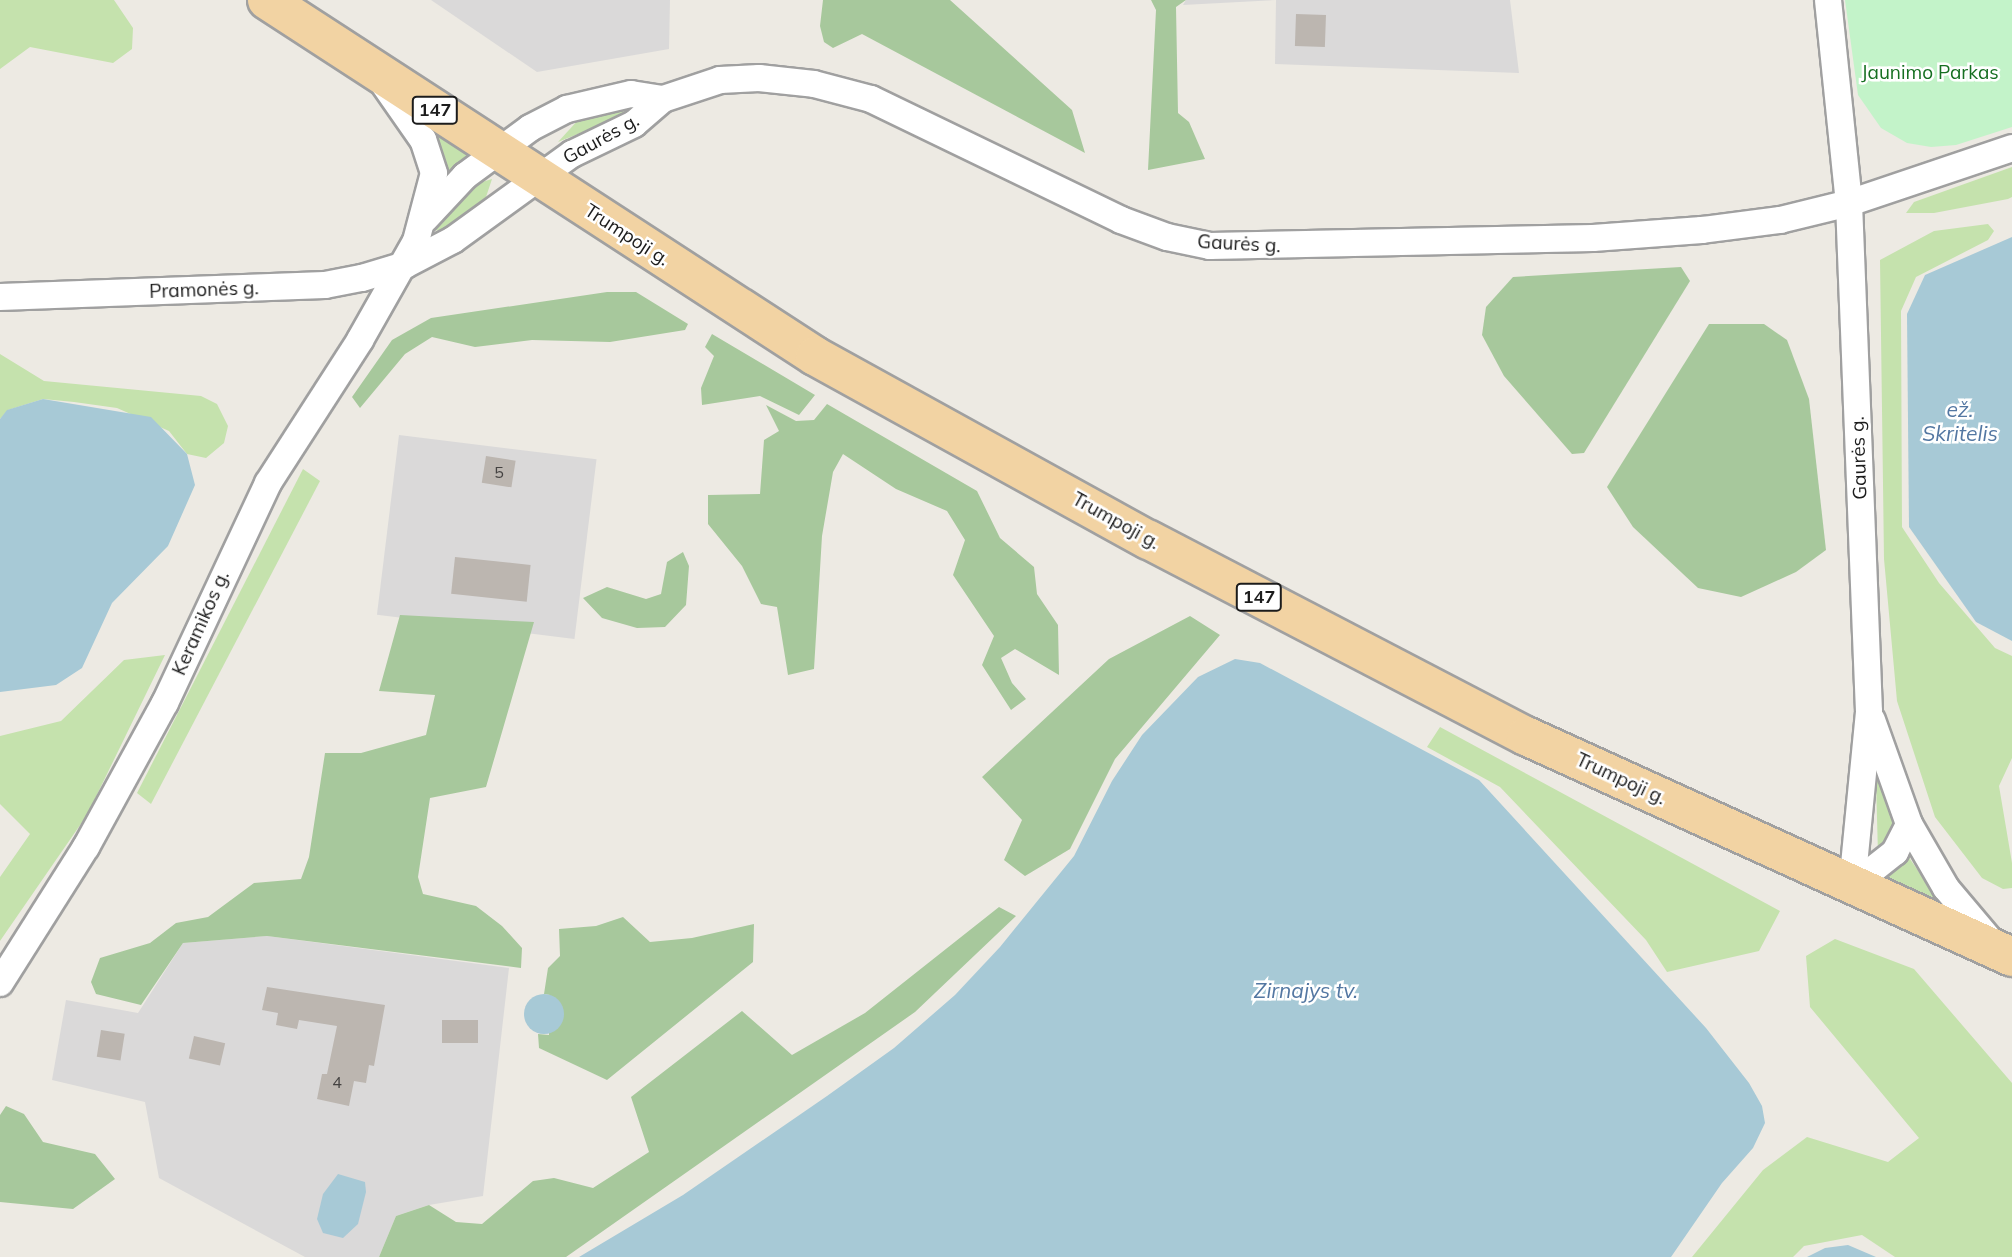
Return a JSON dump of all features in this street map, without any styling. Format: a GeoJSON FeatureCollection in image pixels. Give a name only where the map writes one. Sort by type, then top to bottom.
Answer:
{"type":"FeatureCollection","features":[{"type":"Feature","properties":{"kind":"main road","name":"Trumpoji g."},"geometry":{"type":"LineString","coordinates":[[267,0],[814,356],[1149,540],[1526,736],[2006,955]]}},
{"type":"Feature","properties":{"kind":"street","name":"Gaurės g."},"geometry":{"type":"LineString","coordinates":[[1828,0],[1849,204],[1869,712],[1852,886]]}},
{"type":"Feature","properties":{"kind":"street"},"geometry":{"type":"LineString","coordinates":[[373,69],[423,140],[434,173],[425,219],[405,265]]}},
{"type":"Feature","properties":{"kind":"street","name":"Gaurės g."},"geometry":{"type":"LineString","coordinates":[[537,177],[634,124],[663,99],[720,80],[759,78],[814,83],[871,99],[1121,220],[1167,237],[1210,246],[1551,239],[1702,230],[1780,220],[1849,204],[2012,148]]}},
{"type":"Feature","properties":{"kind":"street","name":"Gaurės g."},"geometry":{"type":"LineString","coordinates":[[498,150],[567,109],[631,94],[663,99]]}},
{"type":"Feature","properties":{"kind":"street"},"geometry":{"type":"LineString","coordinates":[[425,219],[465,176],[498,150]]}},
{"type":"Feature","properties":{"kind":"street","name":"Pramonės g."},"geometry":{"type":"LineString","coordinates":[[0,298],[325,285],[405,265],[453,240],[537,177]]}},
{"type":"Feature","properties":{"kind":"street","name":"Keramikos g."},"geometry":{"type":"LineString","coordinates":[[0,983],[86,847],[165,703],[268,483],[405,265]]}},
{"type":"Feature","properties":{"kind":"street","name":"Gaurės g."},"geometry":{"type":"LineString","coordinates":[[1869,712],[1909,824],[1946,888],[2006,955]]}},
{"type":"Feature","properties":{"kind":"street"},"geometry":{"type":"LineString","coordinates":[[1852,886],[1895,852],[1909,824]]}},
{"type":"Feature","properties":{"kind":"shaded area"},"geometry":{"type":"Polygon","coordinates":[[[431,0],[670,0],[669,49],[537,72],[431,0]]]}},
{"type":"Feature","properties":{"kind":"shaded area"},"geometry":{"type":"Polygon","coordinates":[[[1186,0],[1276,0],[1183,5],[1186,0]]]}},
{"type":"Feature","properties":{"kind":"shaded area"},"geometry":{"type":"Polygon","coordinates":[[[1276,0],[1510,0],[1519,73],[1275,64],[1276,0]]]}},
{"type":"Feature","properties":{"kind":"shaded area"},"geometry":{"type":"Polygon","coordinates":[[[399,435],[597,459],[574,639],[377,615],[399,435]]]}},
{"type":"Feature","properties":{"kind":"shaded area"},"geometry":{"type":"Polygon","coordinates":[[[267,936],[509,968],[483,1196],[429,1205],[396,1216],[379,1257],[305,1257],[159,1178],[145,1102],[52,1080],[66,1000],[138,1013],[183,943],[267,936]]]}},
{"type":"Feature","properties":{"kind":"green space"},"geometry":{"type":"Polygon","coordinates":[[[0,0],[114,0],[133,28],[132,49],[113,63],[30,47],[0,69],[0,0]]]}},
{"type":"Feature","properties":{"kind":"green space"},"geometry":{"type":"Polygon","coordinates":[[[823,0],[950,0],[1072,110],[1085,153],[862,34],[833,48],[824,42],[820,26],[823,0]]]}},
{"type":"Feature","properties":{"kind":"green space"},"geometry":{"type":"Polygon","coordinates":[[[1151,0],[1186,0],[1176,7],[1178,113],[1189,122],[1205,159],[1148,170],[1156,10],[1151,0]]]}},
{"type":"Feature","properties":{"kind":"green space","name":"Jaunimo Parkas"},"geometry":{"type":"Polygon","coordinates":[[[1845,0],[2012,0],[2012,127],[1956,145],[1931,147],[1907,143],[1881,128],[1858,95],[1845,0]]]}},
{"type":"Feature","properties":{"kind":"green space"},"geometry":{"type":"Polygon","coordinates":[[[634,105],[635,111],[558,142],[579,119],[634,105]]]}},
{"type":"Feature","properties":{"kind":"green space"},"geometry":{"type":"Polygon","coordinates":[[[435,130],[470,154],[446,180],[441,158],[435,130]]]}},
{"type":"Feature","properties":{"kind":"green space"},"geometry":{"type":"Polygon","coordinates":[[[2012,167],[2012,197],[2008,199],[1934,213],[1906,213],[1914,202],[2012,167]]]}},
{"type":"Feature","properties":{"kind":"green space"},"geometry":{"type":"Polygon","coordinates":[[[492,179],[486,197],[444,231],[433,230],[472,185],[492,179]]]}},
{"type":"Feature","properties":{"kind":"green space"},"geometry":{"type":"Polygon","coordinates":[[[1988,224],[1994,231],[1988,240],[1916,277],[1901,311],[1902,527],[1939,583],[1995,648],[2012,656],[2012,758],[1999,786],[2012,863],[2012,888],[2003,889],[1982,878],[1935,817],[1897,701],[1884,559],[1880,260],[1934,231],[1988,224]]]}},
{"type":"Feature","properties":{"kind":"green space"},"geometry":{"type":"Polygon","coordinates":[[[1681,267],[1690,281],[1584,453],[1572,454],[1504,376],[1482,335],[1486,307],[1513,277],[1681,267]]]}},
{"type":"Feature","properties":{"kind":"green space"},"geometry":{"type":"Polygon","coordinates":[[[607,292],[636,292],[688,324],[685,330],[610,342],[532,340],[475,347],[432,337],[405,354],[360,408],[352,397],[392,340],[431,318],[607,292]]]}},
{"type":"Feature","properties":{"kind":"green space"},"geometry":{"type":"Polygon","coordinates":[[[1709,324],[1764,324],[1787,340],[1809,399],[1826,550],[1796,572],[1741,597],[1698,588],[1633,527],[1607,487],[1709,324]]]}},
{"type":"Feature","properties":{"kind":"green space"},"geometry":{"type":"Polygon","coordinates":[[[712,334],[815,395],[799,415],[760,396],[702,405],[701,388],[714,356],[705,347],[712,334]]]}},
{"type":"Feature","properties":{"kind":"green space"},"geometry":{"type":"Polygon","coordinates":[[[0,354],[44,381],[201,396],[217,404],[228,426],[224,443],[206,458],[187,454],[169,431],[117,408],[74,402],[43,399],[8,410],[0,419],[0,354]]]}},
{"type":"Feature","properties":{"kind":"green space"},"geometry":{"type":"Polygon","coordinates":[[[827,404],[977,491],[1000,538],[1034,567],[1037,594],[1058,625],[1059,675],[1015,649],[1001,658],[1012,683],[1026,699],[1011,710],[982,665],[994,636],[953,575],[965,540],[947,511],[896,489],[843,454],[833,472],[822,536],[814,669],[788,675],[777,607],[761,604],[742,566],[708,524],[708,495],[760,494],[764,440],[779,431],[766,405],[796,421],[814,420],[827,404]]]}},
{"type":"Feature","properties":{"kind":"green space"},"geometry":{"type":"Polygon","coordinates":[[[303,469],[320,481],[151,804],[137,793],[303,469]]]}},
{"type":"Feature","properties":{"kind":"green space"},"geometry":{"type":"Polygon","coordinates":[[[683,552],[689,566],[686,605],[665,627],[637,628],[602,618],[583,598],[607,587],[646,599],[661,594],[667,562],[683,552]]]}},
{"type":"Feature","properties":{"kind":"green space"},"geometry":{"type":"Polygon","coordinates":[[[400,615],[534,622],[486,787],[430,798],[418,877],[423,894],[476,906],[502,926],[522,948],[521,968],[267,936],[183,943],[141,1005],[96,994],[91,982],[100,958],[150,943],[176,923],[208,917],[254,883],[301,879],[309,857],[325,753],[361,753],[426,735],[435,695],[379,691],[400,615]]]}},
{"type":"Feature","properties":{"kind":"green space"},"geometry":{"type":"Polygon","coordinates":[[[1190,616],[1220,635],[1115,759],[1070,849],[1025,876],[1004,860],[1022,820],[982,777],[1109,659],[1190,616]]]}},
{"type":"Feature","properties":{"kind":"green space"},"geometry":{"type":"Polygon","coordinates":[[[165,655],[87,815],[0,941],[0,877],[30,834],[0,804],[0,736],[61,721],[124,660],[165,655]]]}},
{"type":"Feature","properties":{"kind":"green space"},"geometry":{"type":"Polygon","coordinates":[[[1440,727],[1780,911],[1759,951],[1667,972],[1646,940],[1500,787],[1427,747],[1440,727]]]}},
{"type":"Feature","properties":{"kind":"green space"},"geometry":{"type":"Polygon","coordinates":[[[1875,744],[1896,825],[1878,854],[1875,744]]]}},
{"type":"Feature","properties":{"kind":"green space"},"geometry":{"type":"Polygon","coordinates":[[[1908,856],[1940,903],[1886,878],[1908,856]]]}},
{"type":"Feature","properties":{"kind":"green space"},"geometry":{"type":"Polygon","coordinates":[[[999,907],[1016,916],[915,1012],[566,1257],[379,1257],[396,1216],[429,1205],[456,1222],[482,1224],[533,1181],[554,1178],[593,1188],[649,1152],[631,1097],[742,1011],[792,1055],[865,1013],[999,907]]]}},
{"type":"Feature","properties":{"kind":"green space"},"geometry":{"type":"Polygon","coordinates":[[[623,917],[650,942],[692,938],[754,924],[753,962],[607,1080],[539,1048],[538,1034],[549,1035],[550,995],[544,994],[548,968],[560,956],[559,929],[596,926],[623,917]]]}},
{"type":"Feature","properties":{"kind":"green space"},"geometry":{"type":"Polygon","coordinates":[[[1835,939],[1914,969],[2012,1083],[2012,1257],[1895,1257],[1862,1235],[1804,1246],[1793,1257],[1692,1257],[1763,1170],[1807,1137],[1888,1162],[1919,1138],[1810,1007],[1806,956],[1835,939]]]}},
{"type":"Feature","properties":{"kind":"green space"},"geometry":{"type":"Polygon","coordinates":[[[6,1106],[24,1114],[43,1142],[95,1154],[115,1179],[73,1209],[0,1202],[0,1115],[6,1106]]]}},
{"type":"Feature","properties":{"kind":"water","name":"ež. Skritelis"},"geometry":{"type":"Polygon","coordinates":[[[2012,237],[2012,641],[1976,622],[1909,527],[1907,314],[1925,275],[2012,237]]]}},
{"type":"Feature","properties":{"kind":"water"},"geometry":{"type":"Polygon","coordinates":[[[43,399],[151,417],[187,454],[195,485],[168,546],[112,603],[82,668],[56,685],[0,692],[0,419],[7,410],[43,399]]]}},
{"type":"Feature","properties":{"kind":"water","name":"Zirnajys tv."},"geometry":{"type":"Polygon","coordinates":[[[1235,659],[1260,663],[1479,780],[1706,1028],[1749,1083],[1762,1106],[1765,1123],[1753,1148],[1722,1183],[1671,1257],[579,1257],[683,1195],[827,1096],[894,1048],[955,995],[1000,947],[1074,856],[1112,781],[1142,735],[1198,677],[1235,659]]]}},
{"type":"Feature","properties":{"kind":"water"},"geometry":{"type":"Polygon","coordinates":[[[544,994],[552,995],[558,1000],[563,1006],[563,1022],[558,1028],[552,1033],[544,1034],[536,1033],[530,1028],[525,1022],[524,1014],[525,1006],[530,1000],[536,995],[544,994]]]}},
{"type":"Feature","properties":{"kind":"water"},"geometry":{"type":"Polygon","coordinates":[[[338,1174],[365,1182],[366,1192],[358,1224],[343,1238],[323,1233],[317,1219],[323,1194],[338,1174]]]}},
{"type":"Feature","properties":{"kind":"water"},"geometry":{"type":"Polygon","coordinates":[[[1848,1245],[1876,1257],[1807,1257],[1825,1248],[1848,1245]]]}},
{"type":"Feature","properties":{"kind":"building"},"geometry":{"type":"Polygon","coordinates":[[[1296,14],[1326,15],[1325,47],[1295,46],[1296,14]]]}},
{"type":"Feature","properties":{"kind":"building"},"geometry":{"type":"Polygon","coordinates":[[[486,456],[516,461],[511,487],[482,483],[486,456]]]}},
{"type":"Feature","properties":{"kind":"building"},"geometry":{"type":"Polygon","coordinates":[[[455,557],[531,565],[527,602],[451,594],[455,557]]]}},
{"type":"Feature","properties":{"kind":"building"},"geometry":{"type":"Polygon","coordinates":[[[267,987],[385,1005],[374,1066],[369,1065],[366,1083],[354,1081],[349,1106],[317,1099],[322,1074],[327,1074],[337,1026],[299,1020],[297,1029],[276,1025],[278,1013],[262,1010],[267,987]]]}},
{"type":"Feature","properties":{"kind":"building"},"geometry":{"type":"Polygon","coordinates":[[[442,1020],[478,1020],[478,1043],[442,1043],[442,1020]]]}},
{"type":"Feature","properties":{"kind":"building"},"geometry":{"type":"Polygon","coordinates":[[[101,1030],[125,1034],[120,1060],[97,1057],[101,1030]]]}},
{"type":"Feature","properties":{"kind":"building"},"geometry":{"type":"Polygon","coordinates":[[[194,1036],[225,1043],[220,1066],[189,1058],[194,1036]]]}}]}
